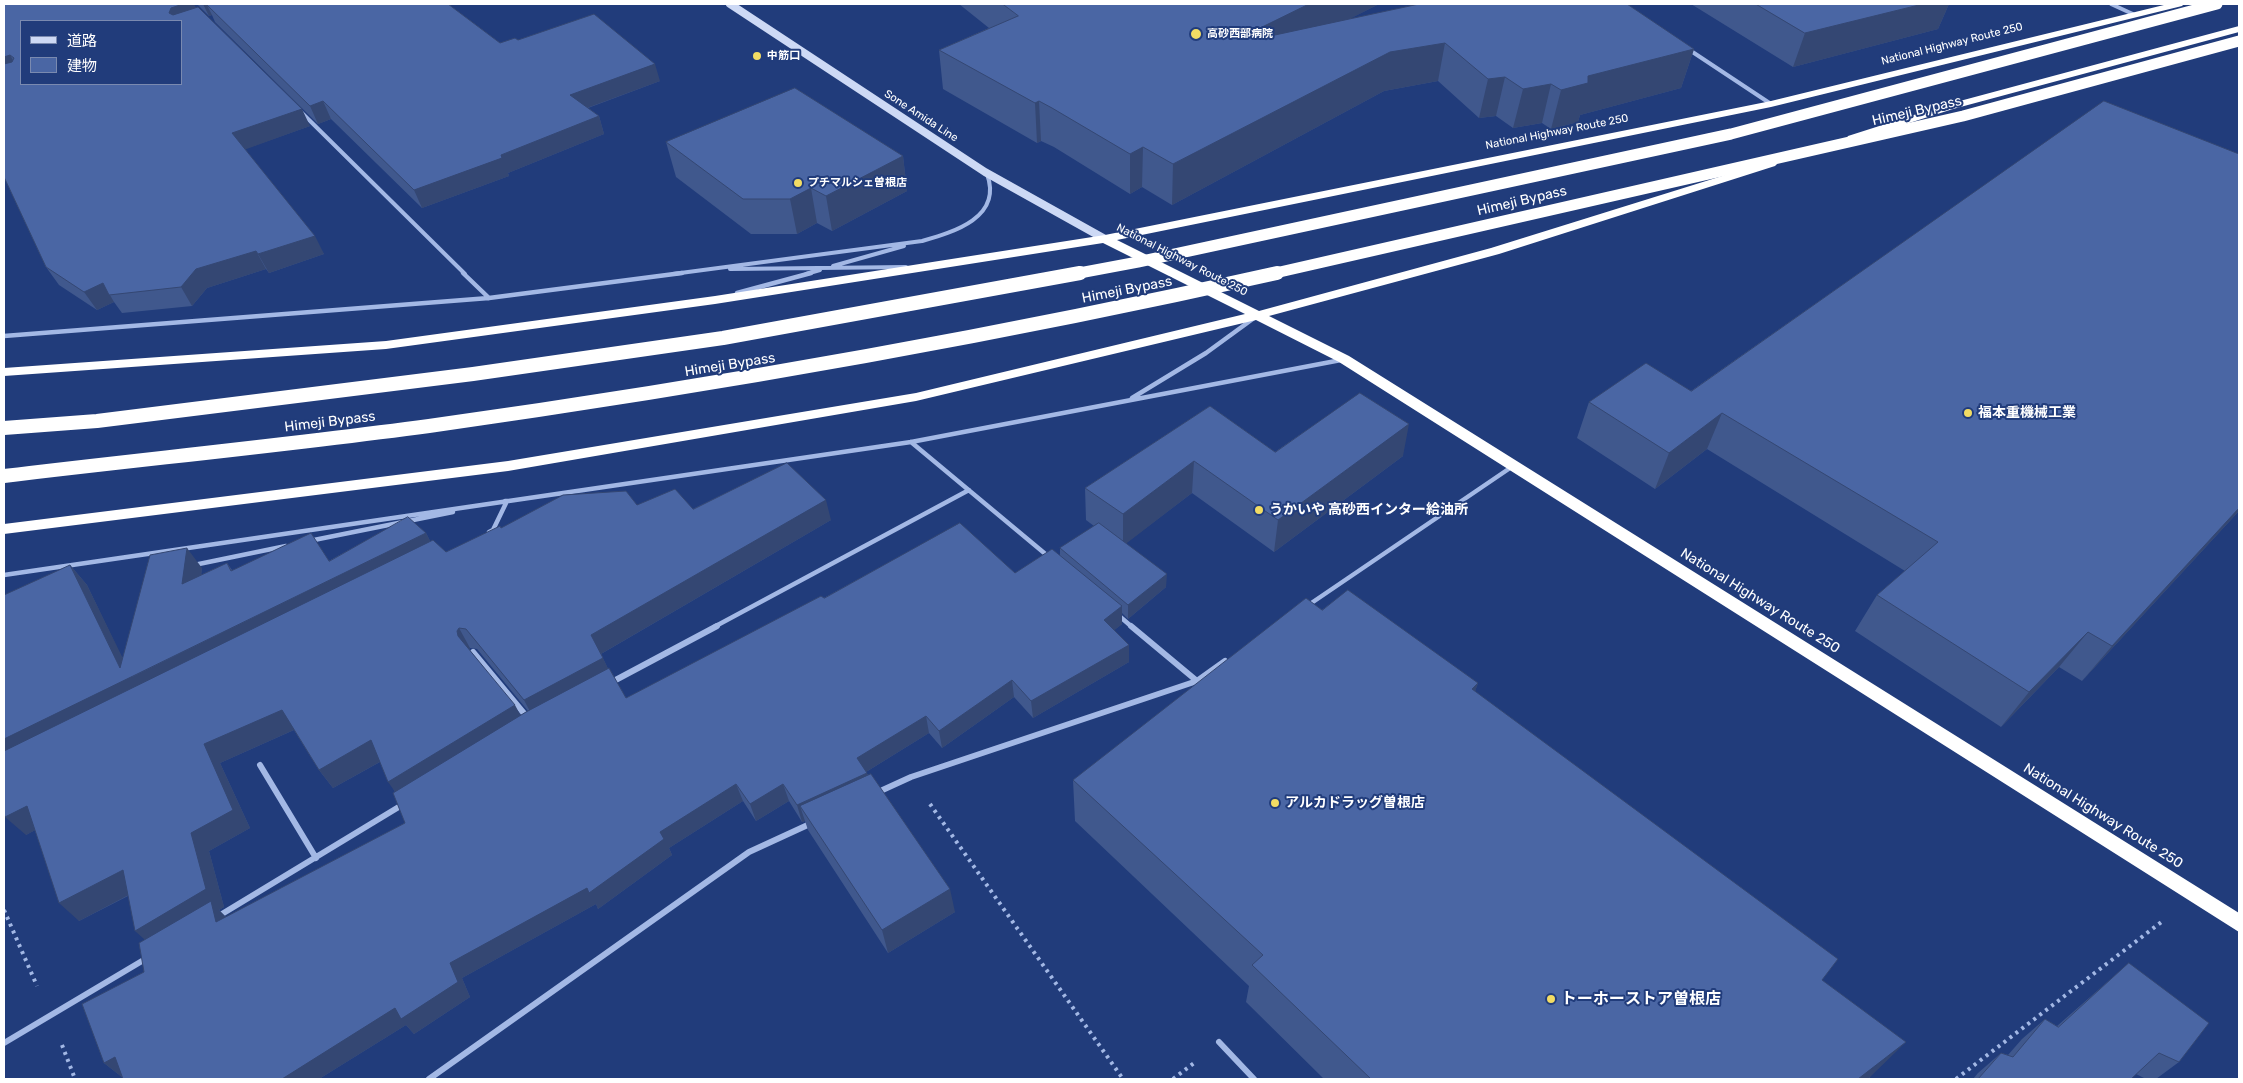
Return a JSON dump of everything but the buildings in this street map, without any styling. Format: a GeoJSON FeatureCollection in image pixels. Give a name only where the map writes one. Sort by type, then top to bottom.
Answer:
{"type":"FeatureCollection","features":[{"type":"Feature","properties":{"kind":"highway","name":"National Highway Route 250"},"geometry":{"type":"LineString","coordinates":[[1105,239],[1771,104],[2178,4]]}},
{"type":"Feature","properties":{"kind":"highway","name":"Himeji Bypass"},"geometry":{"type":"LineString","coordinates":[[4,428],[97,421],[473,374],[724,338],[1138,262],[1731,134],[2218,4]]}},
{"type":"Feature","properties":{"kind":"highway"},"geometry":{"type":"LineString","coordinates":[[4,530],[508,466],[916,397],[1259,315],[1495,251],[1949,107],[2239,29]]}},
{"type":"Feature","properties":{"kind":"highway","name":"Himeji Bypass"},"geometry":{"type":"LineString","coordinates":[[4,476],[426,426],[710,384],[1133,305],[1963,116],[2239,41]]}},
{"type":"Feature","properties":{"kind":"highway","name":"National Highway Route 250"},"geometry":{"type":"LineString","coordinates":[[1105,239],[1259,315],[1344,360],[2239,923]]}},
{"type":"Feature","properties":{"kind":"highway"},"geometry":{"type":"LineString","coordinates":[[4,372],[386,345],[715,300],[1105,239]]}},
{"type":"Feature","properties":{"kind":"main road","name":"Sone Amida Line"},"geometry":{"type":"LineString","coordinates":[[730,4],[985,172],[1105,239]]}},
{"type":"Feature","properties":{"kind":"street"},"geometry":{"type":"LineString","coordinates":[[2111,4],[2135,15]]}},
{"type":"Feature","properties":{"kind":"street"},"geometry":{"type":"LineString","coordinates":[[1684,46],[1771,104]]}},
{"type":"Feature","properties":{"kind":"street"},"geometry":{"type":"LineString","coordinates":[[299,110],[489,298]]}},
{"type":"Feature","properties":{"kind":"street"},"geometry":{"type":"LineString","coordinates":[[715,300],[955,232],[968,224],[984,208],[992,183],[985,172]]}},
{"type":"Feature","properties":{"kind":"street"},"geometry":{"type":"LineString","coordinates":[[4,336],[489,298],[922,241]]}},
{"type":"Feature","properties":{"kind":"street"},"geometry":{"type":"LineString","coordinates":[[707,269],[928,267]]}},
{"type":"Feature","properties":{"kind":"street"},"geometry":{"type":"LineString","coordinates":[[1127,401],[1206,353],[1259,315]]}},
{"type":"Feature","properties":{"kind":"street"},"geometry":{"type":"LineString","coordinates":[[4,574],[911,442],[1344,360]]}},
{"type":"Feature","properties":{"kind":"street"},"geometry":{"type":"LineString","coordinates":[[911,442],[1053,560]]}},
{"type":"Feature","properties":{"kind":"street"},"geometry":{"type":"LineString","coordinates":[[1302,609],[1513,466]]}},
{"type":"Feature","properties":{"kind":"street"},"geometry":{"type":"LineString","coordinates":[[603,687],[970,490]]}},
{"type":"Feature","properties":{"kind":"street"},"geometry":{"type":"LineString","coordinates":[[484,534],[493,530],[507,501]]}},
{"type":"Feature","properties":{"kind":"street"},"geometry":{"type":"LineString","coordinates":[[303,543],[507,501]]}},
{"type":"Feature","properties":{"kind":"street"},"geometry":{"type":"LineString","coordinates":[[186,567],[293,545]]}},
{"type":"Feature","properties":{"kind":"street"},"geometry":{"type":"LineString","coordinates":[[1113,611],[1197,681]]}},
{"type":"Feature","properties":{"kind":"street"},"geometry":{"type":"LineString","coordinates":[[473,652],[533,724]]}},
{"type":"Feature","properties":{"kind":"street"},"geometry":{"type":"LineString","coordinates":[[866,798],[911,777],[1197,681],[1229,659]]}},
{"type":"Feature","properties":{"kind":"street"},"geometry":{"type":"LineString","coordinates":[[260,765],[316,858]]}},
{"type":"Feature","properties":{"kind":"street"},"geometry":{"type":"LineString","coordinates":[[213,919],[408,802]]}},
{"type":"Feature","properties":{"kind":"street"},"geometry":{"type":"LineString","coordinates":[[429,1079],[749,852],[821,818]]}},
{"type":"Feature","properties":{"kind":"street"},"geometry":{"type":"LineString","coordinates":[[4,1043],[153,955]]}},
{"type":"Feature","properties":{"kind":"street"},"geometry":{"type":"LineString","coordinates":[[1219,1042],[1254,1079]]}},
{"type":"Feature","properties":{"kind":"path"},"geometry":{"type":"LineString","coordinates":[[911,777],[1123,1079]]}},
{"type":"Feature","properties":{"kind":"path"},"geometry":{"type":"LineString","coordinates":[[1956,1079],[2196,896]]}},
{"type":"Feature","properties":{"kind":"place","name":"高砂西部病院"},"geometry":{"type":"Point","coordinates":[1196,34]}},
{"type":"Feature","properties":{"kind":"place","name":"中筋口"},"geometry":{"type":"Point","coordinates":[757,56]}},
{"type":"Feature","properties":{"kind":"place","name":"プチマルシェ曽根店"},"geometry":{"type":"Point","coordinates":[798,183]}},
{"type":"Feature","properties":{"kind":"place","name":"福本重機械工業"},"geometry":{"type":"Point","coordinates":[1968,413]}},
{"type":"Feature","properties":{"kind":"place","name":"うかいや 高砂西インター給油所"},"geometry":{"type":"Point","coordinates":[1259,510]}},
{"type":"Feature","properties":{"kind":"place","name":"アルカドラッグ曽根店"},"geometry":{"type":"Point","coordinates":[1275,803]}},
{"type":"Feature","properties":{"kind":"place","name":"トーホーストア曽根店"},"geometry":{"type":"Point","coordinates":[1551,999]}}]}
